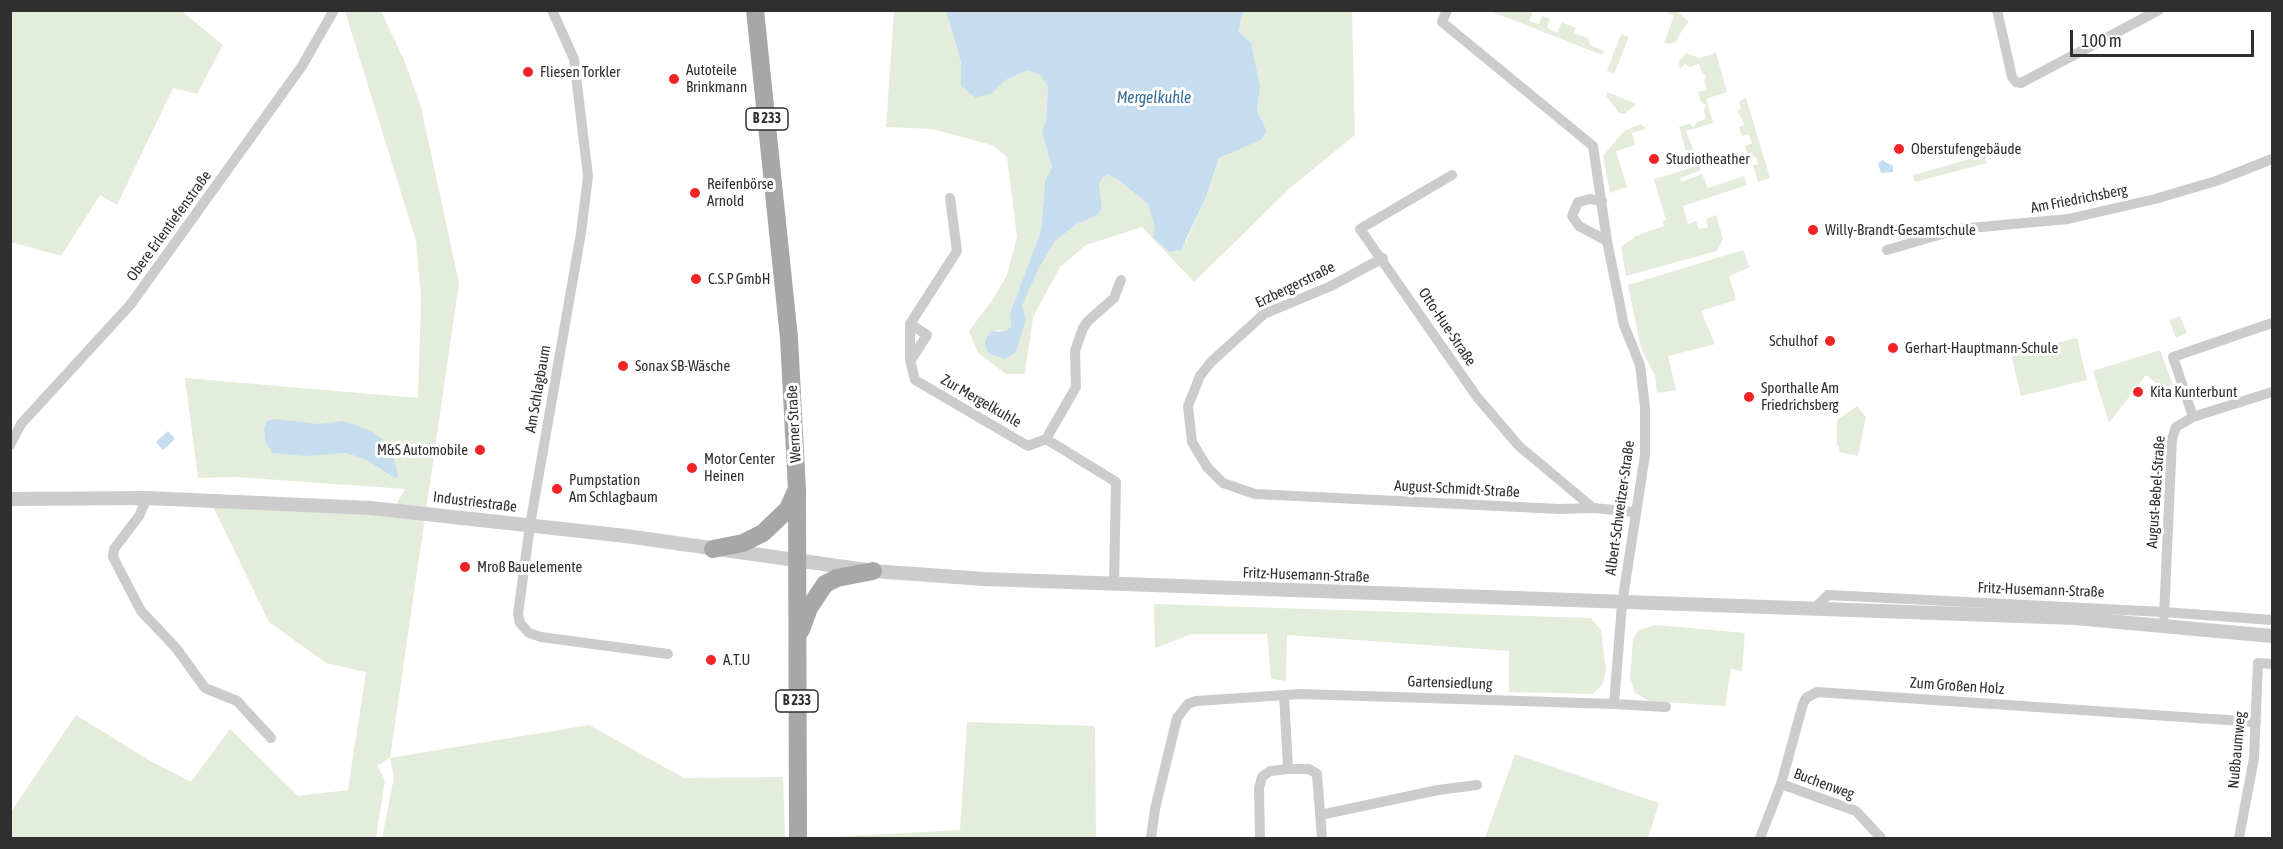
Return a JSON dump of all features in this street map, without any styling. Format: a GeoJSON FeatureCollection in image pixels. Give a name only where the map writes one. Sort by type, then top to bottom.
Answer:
{"type":"FeatureCollection","features":[{"type":"Feature","properties":{"kind":"main road","name":"Werner Straße"},"geometry":{"type":"LineString","coordinates":[[755,10],[789,338],[797,489],[798,838]]}},
{"type":"Feature","properties":{"kind":"main road"},"geometry":{"type":"LineString","coordinates":[[713,549],[743,543],[763,533],[788,509],[797,489]]}},
{"type":"Feature","properties":{"kind":"main road"},"geometry":{"type":"LineString","coordinates":[[797,640],[809,608],[825,584],[837,578],[873,571]]}},
{"type":"Feature","properties":{"kind":"street","name":"Obere Erlentiefenstraße"},"geometry":{"type":"LineString","coordinates":[[10,445],[21,424],[131,304],[302,66],[334,10]]}},
{"type":"Feature","properties":{"kind":"street","name":"Am Schlagbaum"},"geometry":{"type":"LineString","coordinates":[[552,10],[574,59],[588,176],[581,233],[530,525],[518,614],[520,623],[529,633],[668,654]]}},
{"type":"Feature","properties":{"kind":"street","name":"Albert-Schweitzer-Straße"},"geometry":{"type":"LineString","coordinates":[[1447,10],[1442,22],[1593,146],[1607,242],[1624,324],[1636,350],[1643,379],[1645,455],[1622,604]]}},
{"type":"Feature","properties":{"kind":"street"},"geometry":{"type":"LineString","coordinates":[[1997,10],[2012,77],[2016,82],[2021,83],[2159,10]]}},
{"type":"Feature","properties":{"kind":"street","name":"Am Friedrichsberg"},"geometry":{"type":"LineString","coordinates":[[1887,250],[1959,229],[2068,219],[2155,199],[2216,182],[2272,159]]}},
{"type":"Feature","properties":{"kind":"street","name":"Otto-Hue-Straße"},"geometry":{"type":"LineString","coordinates":[[1452,175],[1360,228],[1383,258],[1477,397],[1520,446],[1593,508]]}},
{"type":"Feature","properties":{"kind":"street"},"geometry":{"type":"LineString","coordinates":[[910,360],[927,335],[910,324],[957,251],[950,198]]}},
{"type":"Feature","properties":{"kind":"street"},"geometry":{"type":"LineString","coordinates":[[1602,201],[1590,199],[1578,202],[1572,216],[1579,226],[1607,242]]}},
{"type":"Feature","properties":{"kind":"street","name":"Erzbergerstraße"},"geometry":{"type":"LineString","coordinates":[[1278,495],[1239,491],[1223,483],[1207,467],[1192,442],[1188,423],[1188,406],[1192,392],[1211,362],[1264,314],[1331,286],[1383,258]]}},
{"type":"Feature","properties":{"kind":"street"},"geometry":{"type":"LineString","coordinates":[[1114,585],[1116,483],[1046,439],[1076,387],[1075,351],[1083,328],[1113,298],[1121,280]]}},
{"type":"Feature","properties":{"kind":"street"},"geometry":{"type":"LineString","coordinates":[[2193,417],[2173,357],[2272,323]]}},
{"type":"Feature","properties":{"kind":"street","name":"Zur Mergelkuhle"},"geometry":{"type":"LineString","coordinates":[[910,324],[910,360],[915,380],[1028,446],[1046,439]]}},
{"type":"Feature","properties":{"kind":"street","name":"August-Bebel-Straße"},"geometry":{"type":"LineString","coordinates":[[2162,627],[2172,439],[2181,422],[2272,392]]}},
{"type":"Feature","properties":{"kind":"street","name":"August-Schmidt-Straße"},"geometry":{"type":"LineString","coordinates":[[1278,495],[1560,509],[1593,508],[1635,512]]}},
{"type":"Feature","properties":{"kind":"street","name":"Industriestraße"},"geometry":{"type":"LineString","coordinates":[[10,499],[147,498],[371,508],[530,525],[798,561]]}},
{"type":"Feature","properties":{"kind":"street"},"geometry":{"type":"LineString","coordinates":[[147,498],[139,516],[114,549],[113,557],[141,611],[176,648],[205,688],[237,701],[271,738]]}},
{"type":"Feature","properties":{"kind":"street","name":"Fritz-Husemann-Straße"},"geometry":{"type":"LineString","coordinates":[[798,561],[873,571],[1114,585],[2075,618],[2272,636]]}},
{"type":"Feature","properties":{"kind":"street","name":"Fritz-Husemann-Straße"},"geometry":{"type":"LineString","coordinates":[[1814,609],[1828,595],[2164,612],[2272,620]]}},
{"type":"Feature","properties":{"kind":"street"},"geometry":{"type":"LineString","coordinates":[[1614,704],[1622,604]]}},
{"type":"Feature","properties":{"kind":"street","name":"Nußbaumweg"},"geometry":{"type":"LineString","coordinates":[[2239,838],[2254,758],[2258,663],[2272,664]]}},
{"type":"Feature","properties":{"kind":"street","name":"Zum Großen Holz"},"geometry":{"type":"LineString","coordinates":[[1760,838],[1781,784],[1803,704],[1806,698],[1817,692],[2256,722]]}},
{"type":"Feature","properties":{"kind":"street"},"geometry":{"type":"LineString","coordinates":[[1284,695],[1288,769]]}},
{"type":"Feature","properties":{"kind":"street","name":"Gartensiedlung"},"geometry":{"type":"LineString","coordinates":[[1151,838],[1155,809],[1181,710],[1196,701],[1284,695],[1666,707]]}},
{"type":"Feature","properties":{"kind":"street"},"geometry":{"type":"LineString","coordinates":[[1260,838],[1259,788],[1262,777],[1270,771],[1288,769],[1309,769],[1317,774],[1322,838]]}},
{"type":"Feature","properties":{"kind":"street","name":"Buchenweg"},"geometry":{"type":"LineString","coordinates":[[1781,784],[1856,812],[1881,838]]}},
{"type":"Feature","properties":{"kind":"street"},"geometry":{"type":"LineString","coordinates":[[1320,815],[1438,790],[1477,785]]}},
{"type":"Feature","properties":{"kind":"green space"},"geometry":{"type":"Polygon","coordinates":[[[10,11],[186,11],[184,13],[223,45],[197,94],[173,88],[117,205],[100,195],[61,256],[11,242],[10,11]]]}},
{"type":"Feature","properties":{"kind":"green space"},"geometry":{"type":"Polygon","coordinates":[[[345,11],[381,11],[404,60],[421,107],[459,283],[390,758],[377,766],[385,780],[376,838],[11,838],[11,812],[76,715],[152,762],[191,782],[230,729],[298,796],[348,790],[366,672],[326,663],[269,622],[207,494],[396,505],[405,489],[236,477],[198,478],[185,378],[418,398],[421,298],[416,241],[345,11]]]}},
{"type":"Feature","properties":{"kind":"green space"},"geometry":{"type":"Polygon","coordinates":[[[894,11],[946,11],[961,62],[961,86],[992,93],[1006,80],[1028,70],[1041,76],[1048,87],[1046,121],[1042,133],[1052,167],[1045,181],[1041,231],[1010,313],[1011,326],[1006,331],[996,330],[1006,359],[1021,306],[1055,241],[1077,224],[1098,215],[1102,208],[1099,184],[1102,178],[1108,175],[1117,179],[1148,204],[1186,242],[1206,197],[1219,158],[1261,140],[1267,131],[1257,111],[1260,87],[1239,32],[1241,18],[1245,11],[1352,11],[1355,135],[1290,188],[1194,282],[1142,227],[1086,245],[1060,267],[1033,317],[1025,374],[1006,374],[978,353],[969,331],[993,299],[1007,275],[1017,237],[1007,157],[992,145],[932,129],[886,127],[894,11]]]}},
{"type":"Feature","properties":{"kind":"green space"},"geometry":{"type":"Polygon","coordinates":[[[1490,11],[1533,11],[1529,21],[1539,24],[1542,16],[1550,19],[1547,28],[1557,33],[1562,22],[1576,28],[1574,33],[1588,38],[1590,45],[1604,51],[1602,55],[1490,11]]]}},
{"type":"Feature","properties":{"kind":"green space"},"geometry":{"type":"Polygon","coordinates":[[[1677,11],[1689,22],[1676,42],[1669,44],[1664,43],[1674,16],[1667,13],[1677,11]]]}},
{"type":"Feature","properties":{"kind":"green space"},"geometry":{"type":"Polygon","coordinates":[[[1621,34],[1629,37],[1614,74],[1607,71],[1621,34]]]}},
{"type":"Feature","properties":{"kind":"green space"},"geometry":{"type":"Polygon","coordinates":[[[1686,53],[1699,58],[1716,53],[1727,92],[1706,99],[1713,123],[1686,131],[1701,170],[1680,178],[1681,182],[1702,174],[1708,188],[1744,176],[1747,185],[1683,206],[1688,224],[1696,221],[1699,229],[1708,227],[1706,219],[1716,215],[1723,239],[1717,251],[1626,276],[1621,247],[1636,236],[1664,226],[1662,221],[1666,220],[1654,179],[1691,168],[1679,127],[1689,124],[1694,127],[1697,122],[1706,119],[1704,110],[1706,105],[1701,102],[1698,92],[1707,90],[1704,80],[1706,76],[1702,73],[1699,64],[1690,67],[1685,64],[1680,69],[1679,62],[1686,53]]]}},
{"type":"Feature","properties":{"kind":"green space"},"geometry":{"type":"Polygon","coordinates":[[[1607,92],[1637,104],[1624,114],[1619,113],[1606,96],[1607,92]]]}},
{"type":"Feature","properties":{"kind":"green space"},"geometry":{"type":"Polygon","coordinates":[[[1746,98],[1770,178],[1758,182],[1753,165],[1758,164],[1756,157],[1749,158],[1745,146],[1752,143],[1748,134],[1742,136],[1739,127],[1745,125],[1737,110],[1741,109],[1739,101],[1746,98]]]}},
{"type":"Feature","properties":{"kind":"green space"},"geometry":{"type":"Polygon","coordinates":[[[1641,124],[1646,129],[1632,133],[1635,145],[1616,151],[1627,187],[1610,193],[1603,156],[1624,131],[1641,124]]]}},
{"type":"Feature","properties":{"kind":"green space"},"geometry":{"type":"Polygon","coordinates":[[[1984,155],[1987,163],[1915,182],[1913,175],[1984,155]]]}},
{"type":"Feature","properties":{"kind":"green space"},"geometry":{"type":"Polygon","coordinates":[[[1743,250],[1750,267],[1729,276],[1736,300],[1701,311],[1715,344],[1668,356],[1676,390],[1657,393],[1655,376],[1641,348],[1628,285],[1743,250]]]}},
{"type":"Feature","properties":{"kind":"green space"},"geometry":{"type":"Polygon","coordinates":[[[2180,316],[2187,333],[2176,338],[2169,320],[2180,316]]]}},
{"type":"Feature","properties":{"kind":"green space"},"geometry":{"type":"Polygon","coordinates":[[[2077,338],[2087,380],[2021,396],[2011,354],[2077,338]]]}},
{"type":"Feature","properties":{"kind":"green space"},"geometry":{"type":"Polygon","coordinates":[[[2160,350],[2173,385],[2161,387],[2146,375],[2109,423],[2093,371],[2160,350]]]}},
{"type":"Feature","properties":{"kind":"green space"},"geometry":{"type":"Polygon","coordinates":[[[1857,406],[1866,417],[1858,456],[1839,452],[1837,445],[1837,420],[1857,406]]]}},
{"type":"Feature","properties":{"kind":"green space"},"geometry":{"type":"Polygon","coordinates":[[[1154,604],[1591,618],[1601,630],[1606,670],[1603,684],[1593,694],[1509,692],[1509,651],[1287,635],[1286,681],[1271,679],[1267,634],[1192,634],[1155,648],[1154,604]]]}},
{"type":"Feature","properties":{"kind":"green space"},"geometry":{"type":"Polygon","coordinates":[[[1657,625],[1745,633],[1742,671],[1731,669],[1725,706],[1649,701],[1635,693],[1630,677],[1633,640],[1638,630],[1657,625]]]}},
{"type":"Feature","properties":{"kind":"green space"},"geometry":{"type":"Polygon","coordinates":[[[967,722],[1095,726],[1096,838],[810,838],[960,830],[967,722]]]}},
{"type":"Feature","properties":{"kind":"green space"},"geometry":{"type":"Polygon","coordinates":[[[589,725],[684,778],[783,777],[785,838],[382,838],[394,777],[390,758],[589,725]]]}},
{"type":"Feature","properties":{"kind":"green space"},"geometry":{"type":"Polygon","coordinates":[[[1515,754],[1659,803],[1648,838],[1485,838],[1515,754]]]}},
{"type":"Feature","properties":{"kind":"water","name":"Mergelkuhle"},"geometry":{"type":"Polygon","coordinates":[[[946,11],[1245,11],[1241,18],[1239,32],[1251,43],[1260,87],[1257,111],[1267,131],[1261,140],[1219,158],[1206,197],[1181,250],[1170,252],[1153,237],[1155,227],[1148,204],[1117,179],[1108,175],[1102,178],[1099,184],[1102,208],[1098,215],[1077,224],[1055,241],[1038,270],[1022,306],[1026,319],[1016,352],[1005,359],[990,354],[985,347],[985,341],[990,332],[1006,331],[1011,326],[1010,313],[1041,231],[1045,181],[1052,167],[1042,133],[1046,121],[1048,87],[1041,76],[1028,70],[1006,80],[992,93],[976,98],[961,86],[961,62],[946,11]]]}},
{"type":"Feature","properties":{"kind":"water"},"geometry":{"type":"Polygon","coordinates":[[[1882,160],[1893,166],[1893,172],[1881,173],[1878,164],[1882,160]]]}},
{"type":"Feature","properties":{"kind":"water"},"geometry":{"type":"Polygon","coordinates":[[[276,419],[318,424],[344,421],[371,431],[383,440],[395,462],[398,476],[395,478],[365,459],[346,453],[305,456],[272,453],[265,440],[264,428],[267,421],[276,419]]]}},
{"type":"Feature","properties":{"kind":"water"},"geometry":{"type":"Polygon","coordinates":[[[168,431],[175,439],[163,450],[156,442],[168,431]]]}},
{"type":"Feature","properties":{"kind":"place","name":"Fliesen Torkler"},"geometry":{"type":"Point","coordinates":[528,72]}},
{"type":"Feature","properties":{"kind":"place","name":"Autoteile Brinkmann"},"geometry":{"type":"Point","coordinates":[674,79]}},
{"type":"Feature","properties":{"kind":"place","name":"Oberstufengebäude"},"geometry":{"type":"Point","coordinates":[1899,149]}},
{"type":"Feature","properties":{"kind":"place","name":"Studiotheather"},"geometry":{"type":"Point","coordinates":[1654,159]}},
{"type":"Feature","properties":{"kind":"place","name":"Reifenbörse Arnold"},"geometry":{"type":"Point","coordinates":[695,193]}},
{"type":"Feature","properties":{"kind":"place","name":"Willy-Brandt-Gesamtschule"},"geometry":{"type":"Point","coordinates":[1813,230]}},
{"type":"Feature","properties":{"kind":"place","name":"C.S.P GmbH"},"geometry":{"type":"Point","coordinates":[696,279]}},
{"type":"Feature","properties":{"kind":"place","name":"Schulhof"},"geometry":{"type":"Point","coordinates":[1830,341]}},
{"type":"Feature","properties":{"kind":"place","name":"Gerhart-Hauptmann-Schule"},"geometry":{"type":"Point","coordinates":[1893,348]}},
{"type":"Feature","properties":{"kind":"place","name":"Sonax SB-Wäsche"},"geometry":{"type":"Point","coordinates":[623,366]}},
{"type":"Feature","properties":{"kind":"place","name":"Kita Kunterbunt"},"geometry":{"type":"Point","coordinates":[2138,392]}},
{"type":"Feature","properties":{"kind":"place","name":"Sporthalle Am Friedrichsberg"},"geometry":{"type":"Point","coordinates":[1749,397]}},
{"type":"Feature","properties":{"kind":"place","name":"M&S Automobile"},"geometry":{"type":"Point","coordinates":[480,450]}},
{"type":"Feature","properties":{"kind":"place","name":"Motor Center Heinen"},"geometry":{"type":"Point","coordinates":[692,468]}},
{"type":"Feature","properties":{"kind":"place","name":"Pumpstation Am Schlagbaum"},"geometry":{"type":"Point","coordinates":[557,489]}},
{"type":"Feature","properties":{"kind":"place","name":"Mroß Bauelemente"},"geometry":{"type":"Point","coordinates":[465,567]}},
{"type":"Feature","properties":{"kind":"place","name":"A.T.U"},"geometry":{"type":"Point","coordinates":[711,660]}}]}
